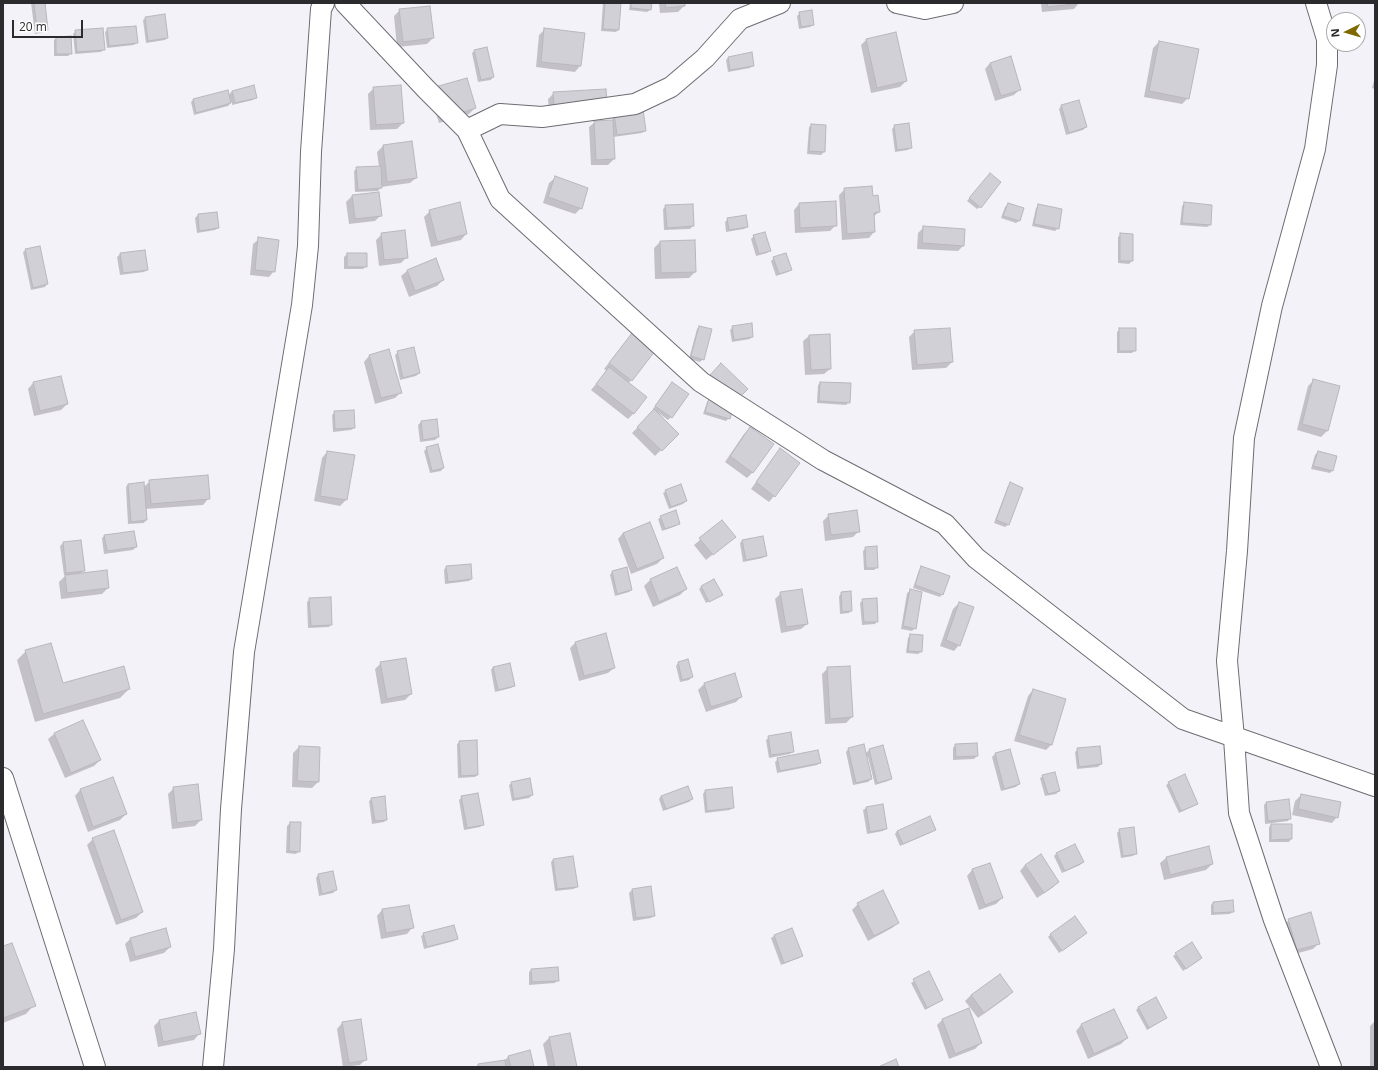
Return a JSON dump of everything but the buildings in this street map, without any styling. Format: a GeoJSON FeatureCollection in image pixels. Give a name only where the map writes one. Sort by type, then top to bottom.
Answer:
{"type":"FeatureCollection","features":[{"type":"Feature","properties":{"kind":"street"},"geometry":{"type":"LineString","coordinates":[[213,1067],[224,949],[231,809],[244,652],[302,305],[308,246],[311,152],[321,9],[324,3]]}},
{"type":"Feature","properties":{"kind":"street"},"geometry":{"type":"LineString","coordinates":[[345,3],[467,130],[500,199],[701,382],[823,460],[945,524],[976,558],[1183,719],[1375,786]]}},
{"type":"Feature","properties":{"kind":"street"},"geometry":{"type":"LineString","coordinates":[[467,130],[500,114],[542,117],[635,104],[671,87],[705,58],[740,19],[780,3]]}},
{"type":"Feature","properties":{"kind":"street"},"geometry":{"type":"LineString","coordinates":[[898,3],[925,9],[953,3]]}},
{"type":"Feature","properties":{"kind":"street"},"geometry":{"type":"LineString","coordinates":[[1316,3],[1327,39],[1327,65],[1314,148],[1272,306],[1244,438],[1237,551],[1227,661],[1239,813],[1274,920],[1331,1067]]}},
{"type":"Feature","properties":{"kind":"street"},"geometry":{"type":"LineString","coordinates":[[3,778],[95,1067]]}}]}
